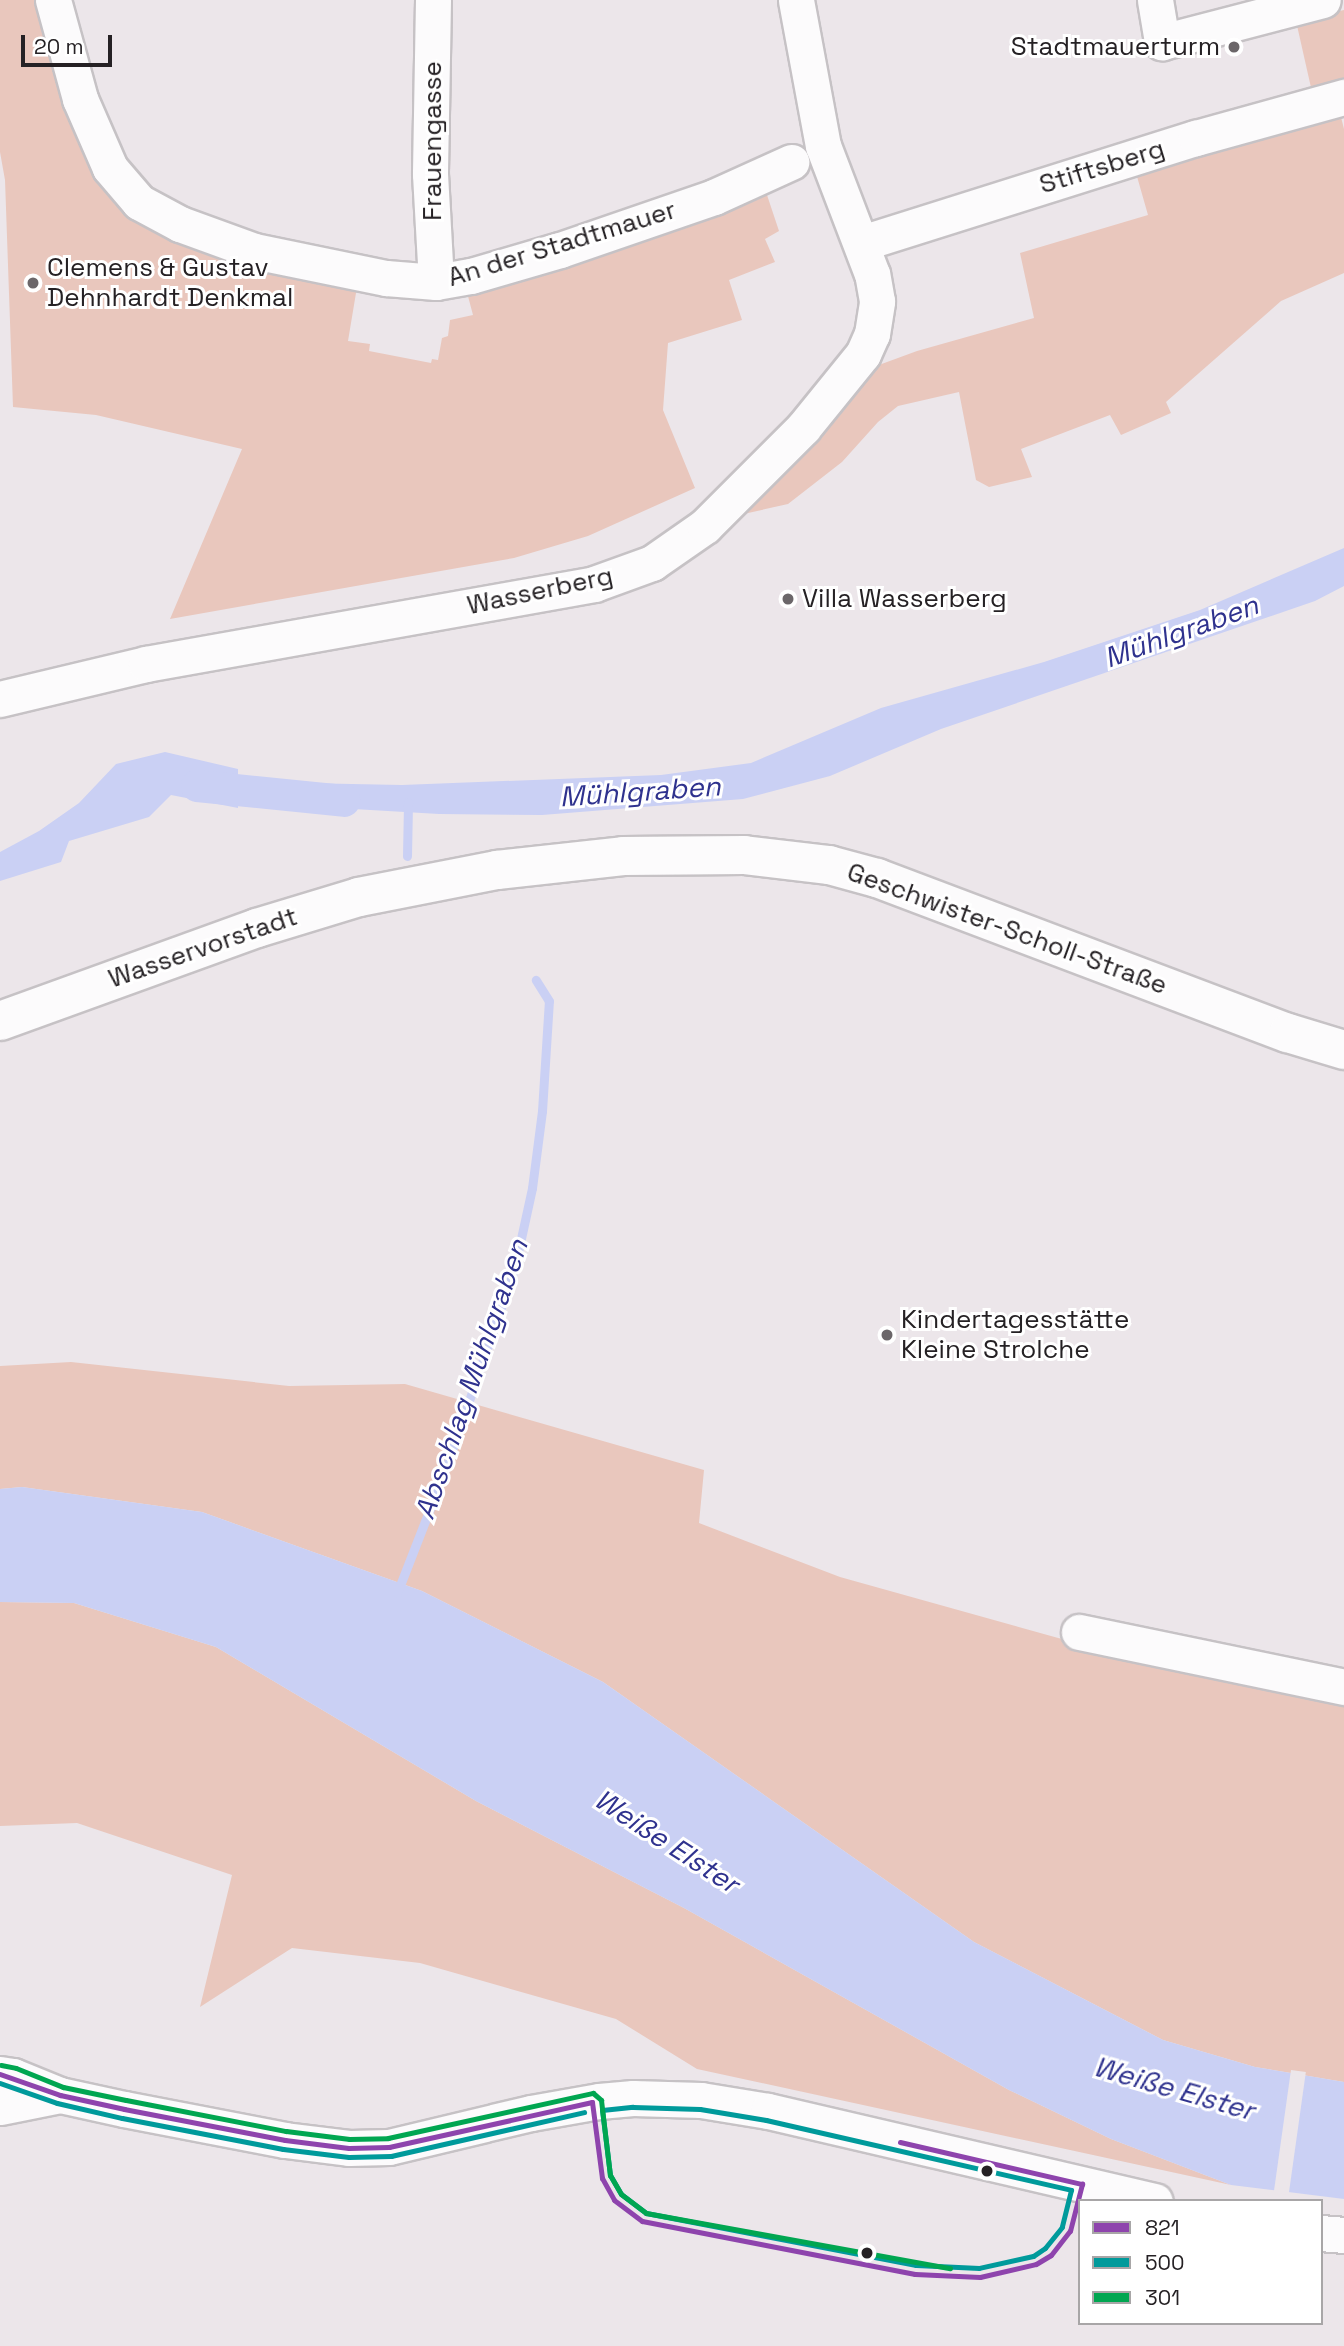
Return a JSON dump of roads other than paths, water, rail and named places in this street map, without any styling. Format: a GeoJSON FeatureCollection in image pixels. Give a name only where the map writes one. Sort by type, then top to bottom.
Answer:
{"type":"FeatureCollection","features":[{"type":"Feature","properties":{"kind":"street","name":"An der Stadtmauer"},"geometry":{"type":"LineString","coordinates":[[53,0],[80,99],[94,136],[110,167],[139,202],[180,224],[254,251],[386,278],[436,282],[471,276],[561,250],[714,197],[791,162]]}},
{"type":"Feature","properties":{"kind":"street","name":"Frauengasse"},"geometry":{"type":"LineString","coordinates":[[433,0],[430,174],[436,282]]}},
{"type":"Feature","properties":{"kind":"street","name":"Wasserberg"},"geometry":{"type":"LineString","coordinates":[[0,699],[146,664],[594,584],[652,563],[705,526],[803,428],[863,354],[872,334],[877,301],[862,243],[823,146],[796,0]]}},
{"type":"Feature","properties":{"kind":"street"},"geometry":{"type":"LineString","coordinates":[[1155,0],[1162,42],[1323,0]]}},
{"type":"Feature","properties":{"kind":"street","name":"Stiftsberg"},"geometry":{"type":"LineString","coordinates":[[862,243],[1196,138],[1344,97]]}},
{"type":"Feature","properties":{"kind":"street","name":"Geschwister-Scholl-Straße"},"geometry":{"type":"LineString","coordinates":[[410,886],[481,873],[623,856],[744,855],[829,865],[975,913],[1288,1033],[1344,1050]]}},
{"type":"Feature","properties":{"kind":"street","name":"Wasservorstadt"},"geometry":{"type":"LineString","coordinates":[[0,1021],[270,924],[337,903],[410,886]]}},
{"type":"Feature","properties":{"kind":"street"},"geometry":{"type":"LineString","coordinates":[[1079,1632],[1344,1687]]}},
{"type":"Feature","properties":{"kind":"street"},"geometry":{"type":"LineString","coordinates":[[0,2074],[13,2076],[60,2095],[285,2140],[349,2148],[389,2147],[531,2113],[599,2101],[633,2098],[701,2100],[768,2111],[1146,2199]]}},
{"type":"Feature","properties":{"kind":"street"},"geometry":{"type":"LineString","coordinates":[[0,2107],[60,2095]]}},
{"type":"Feature","properties":{"kind":"street"},"geometry":{"type":"LineString","coordinates":[[1323,2232],[1344,2235]]}},
{"type":"Feature","properties":{"kind":"water"},"geometry":{"type":"Polygon","coordinates":[[[1344,548],[1344,586],[1315,601],[941,729],[830,776],[743,799],[542,815],[439,814],[302,806],[302,783],[402,785],[661,775],[751,763],[881,708],[1044,662],[1200,610],[1344,548]]]}},
{"type":"Feature","properties":{"kind":"water"},"geometry":{"type":"Polygon","coordinates":[[[165,752],[238,769],[238,808],[171,795],[149,817],[69,841],[61,862],[0,881],[0,852],[39,831],[79,803],[116,764],[165,752]]]}},
{"type":"Feature","properties":{"kind":"water","name":"Weiße Elster"},"geometry":{"type":"Polygon","coordinates":[[[22,1487],[202,1512],[422,1591],[603,1682],[974,1942],[1163,2040],[1255,2067],[1344,2082],[1344,2199],[1231,2185],[1111,2139],[1009,2090],[684,1908],[476,1801],[216,1647],[74,1603],[0,1602],[0,1489],[22,1487]]]}},
{"type":"Feature","properties":{"kind":"waterway","name":"Mühlgraben"},"geometry":{"type":"LineString","coordinates":[[197,786],[344,801]]}},
{"type":"Feature","properties":{"kind":"waterway","name":"Abschlag Mühlgraben"},"geometry":{"type":"LineString","coordinates":[[407,856],[408,802]]}},
{"type":"Feature","properties":{"kind":"waterway","name":"Abschlag Mühlgraben"},"geometry":{"type":"LineString","coordinates":[[397,1593],[447,1465],[515,1266],[532,1188],[542,1111],[549,1001],[536,980]]}},
{"type":"Feature","properties":{"kind":"place","name":"Stadtmauerturm"},"geometry":{"type":"Point","coordinates":[1234,47]}},
{"type":"Feature","properties":{"kind":"place","name":"Clemens & Gustav Dehnhardt Denkmal"},"geometry":{"type":"Point","coordinates":[33,283]}},
{"type":"Feature","properties":{"kind":"place","name":"Villa Wasserberg"},"geometry":{"type":"Point","coordinates":[788,599]}},
{"type":"Feature","properties":{"kind":"place","name":"Kindertagesstätte Kleine Strolche"},"geometry":{"type":"Point","coordinates":[887,1335]}}]}
